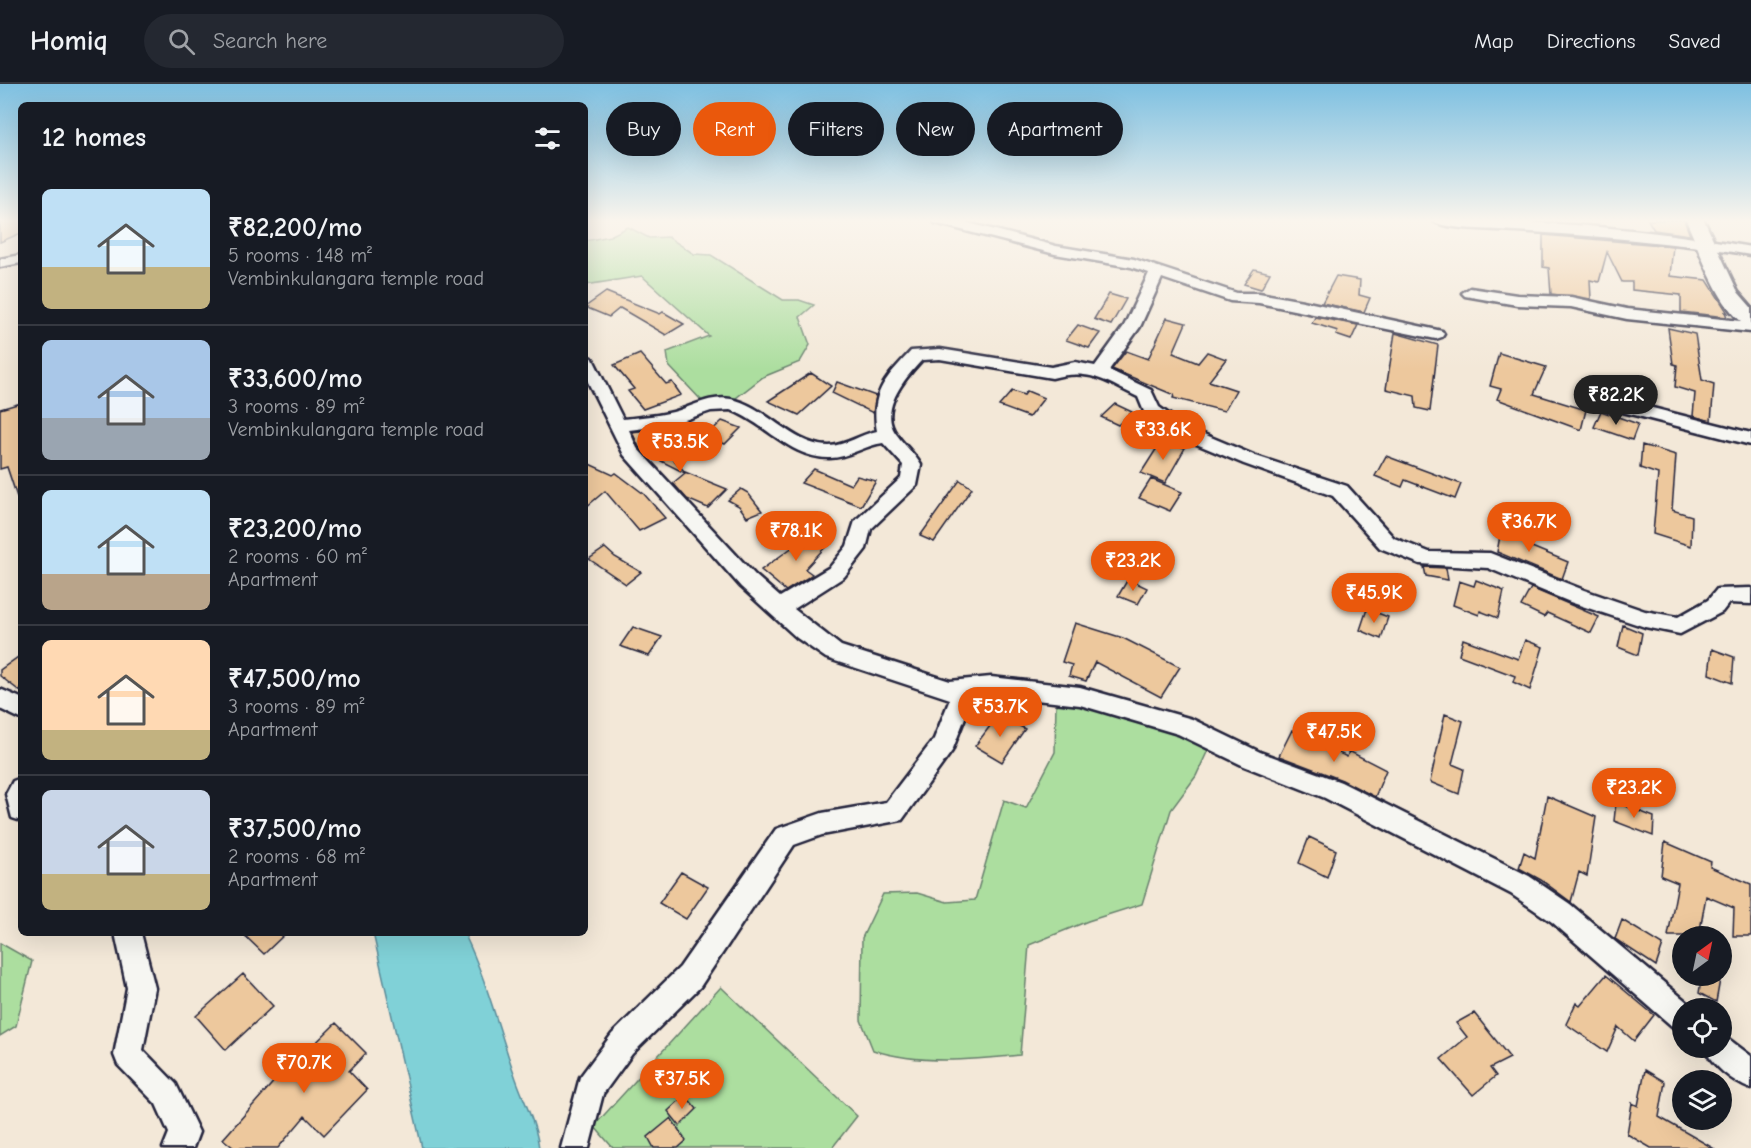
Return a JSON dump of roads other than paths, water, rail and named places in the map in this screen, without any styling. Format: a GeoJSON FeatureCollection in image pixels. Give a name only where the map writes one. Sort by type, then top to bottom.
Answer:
{"type":"FeatureCollection","features":[{"type":"Feature","properties":{"kind":"main road"},"geometry":{"type":"LineString","coordinates":[[1718,270],[1729,294],[1751,320]]}},
{"type":"Feature","properties":{"kind":"street"},"geometry":{"type":"LineString","coordinates":[[1154,270],[1236,298],[1259,298],[1436,334]]}},
{"type":"Feature","properties":{"kind":"street"},"geometry":{"type":"LineString","coordinates":[[1098,373],[1132,327],[1158,271]]}},
{"type":"Feature","properties":{"kind":"street"},"geometry":{"type":"LineString","coordinates":[[1470,293],[1517,300],[1571,302],[1627,314],[1751,327]]}},
{"type":"Feature","properties":{"kind":"street"},"geometry":{"type":"LineString","coordinates":[[779,608],[837,572],[856,549],[862,526],[910,480],[912,465],[902,450],[887,436],[882,411],[892,381],[917,355],[940,354],[1052,373],[1064,367],[1078,366],[1098,373],[1145,394],[1151,410],[1181,431],[1250,460],[1340,491],[1387,543],[1427,559],[1490,561],[1577,596],[1645,618],[1680,626],[1715,606],[1724,595],[1751,596]]}},
{"type":"Feature","properties":{"kind":"street"},"geometry":{"type":"LineString","coordinates":[[588,365],[630,451],[682,511],[779,608],[805,632],[834,652],[950,690],[991,686],[1080,696],[1184,726],[1252,759],[1334,790],[1468,856],[1528,890],[1561,913],[1672,1008]]}},
{"type":"Feature","properties":{"kind":"street"},"geometry":{"type":"LineString","coordinates":[[1613,404],[1751,439]]}},
{"type":"Feature","properties":{"kind":"street"},"geometry":{"type":"LineString","coordinates":[[618,426],[677,417],[712,405],[730,405],[746,410],[770,428],[807,447],[826,452],[844,450],[864,440],[887,436]]}},
{"type":"Feature","properties":{"kind":"street"},"geometry":{"type":"LineString","coordinates":[[576,1145],[590,1087],[622,1044],[690,977],[785,837],[822,824],[893,812],[944,744],[965,688]]}},
{"type":"Feature","properties":{"kind":"street"},"geometry":{"type":"LineString","coordinates":[[0,698],[18,707]]}},
{"type":"Feature","properties":{"kind":"street"},"geometry":{"type":"LineString","coordinates":[[129,936],[141,988],[128,1054],[166,1094],[184,1132],[178,1148]]}},
{"type":"Feature","properties":{"kind":"street"},"geometry":{"type":"LineString","coordinates":[[1731,1058],[1751,1075]]}},
{"type":"Feature","properties":{"kind":"water"},"geometry":{"type":"Polygon","coordinates":[[[374,936],[465,936],[532,1119],[539,1148],[422,1148],[374,936]]]}}]}
